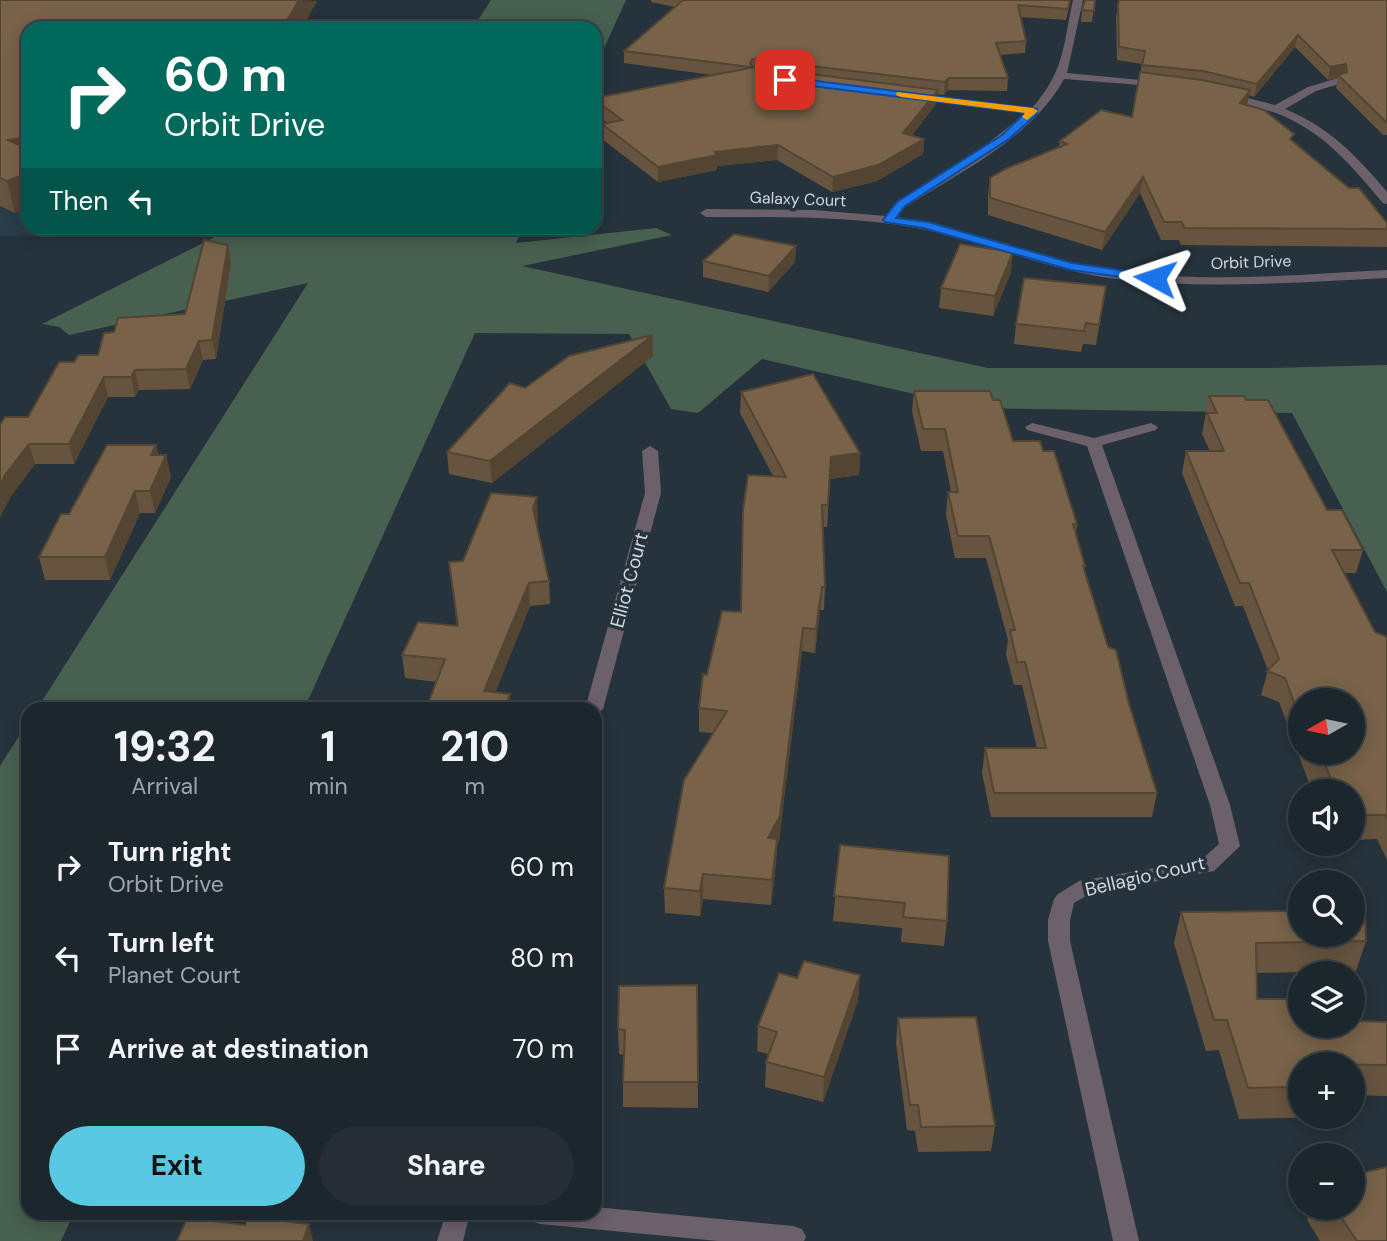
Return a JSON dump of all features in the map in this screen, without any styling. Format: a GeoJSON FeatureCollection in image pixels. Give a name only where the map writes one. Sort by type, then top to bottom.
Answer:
{"type":"FeatureCollection","features":[{"type":"Feature","properties":{"kind":"street"},"geometry":{"type":"LineString","coordinates":[[889,220],[901,204],[1006,137],[1033,111],[1061,76],[1077,0]]}},
{"type":"Feature","properties":{"kind":"street"},"geometry":{"type":"LineString","coordinates":[[1061,76],[1177,87]]}},
{"type":"Feature","properties":{"kind":"street"},"geometry":{"type":"LineString","coordinates":[[1276,109],[1312,89],[1338,81]]}},
{"type":"Feature","properties":{"kind":"street"},"geometry":{"type":"LineString","coordinates":[[1214,93],[1276,109],[1330,137],[1387,200]]}},
{"type":"Feature","properties":{"kind":"street"},"geometry":{"type":"LineString","coordinates":[[909,96],[1033,111]]}},
{"type":"Feature","properties":{"kind":"street","name":"Galaxy Court"},"geometry":{"type":"LineString","coordinates":[[706,213],[889,220]]}},
{"type":"Feature","properties":{"kind":"street","name":"Orbit Drive"},"geometry":{"type":"LineString","coordinates":[[889,220],[924,225],[1071,267],[1114,274],[1208,282],[1387,274]]}},
{"type":"Feature","properties":{"kind":"street"},"geometry":{"type":"LineString","coordinates":[[1032,427],[1094,443],[1151,427]]}},
{"type":"Feature","properties":{"kind":"street","name":"Bellagio Court"},"geometry":{"type":"LineString","coordinates":[[1094,443],[1220,805],[1230,846],[1207,866],[1086,886],[1065,899],[1059,920],[1059,941],[1126,1241]]}},
{"type":"Feature","properties":{"kind":"street","name":"Elliot Court"},"geometry":{"type":"LineString","coordinates":[[596,702],[653,493],[650,450]]}},
{"type":"Feature","properties":{"kind":"street"},"geometry":{"type":"LineString","coordinates":[[602,1219],[793,1237]]}},
{"type":"Feature","properties":{"kind":"street"},"geometry":{"type":"LineString","coordinates":[[450,1241],[456,1220]]}},
{"type":"Feature","properties":{"kind":"shaded area"},"geometry":{"type":"Polygon","coordinates":[[[0,120],[21,121],[21,235],[114,235],[0,236],[0,120]]]}},
{"type":"Feature","properties":{"kind":"green space"},"geometry":{"type":"Polygon","coordinates":[[[491,0],[626,0],[602,53],[602,21],[478,21],[491,0]]]}},
{"type":"Feature","properties":{"kind":"green space"},"geometry":{"type":"Polygon","coordinates":[[[656,228],[672,235],[522,266],[988,368],[1387,365],[1387,592],[1292,413],[975,408],[762,359],[698,413],[671,409],[629,334],[475,333],[307,702],[41,702],[308,283],[69,335],[59,327],[42,324],[219,235],[519,235],[516,243],[656,228]]]}},
{"type":"Feature","properties":{"kind":"green space"},"geometry":{"type":"Polygon","coordinates":[[[21,733],[21,1220],[71,1220],[61,1241],[0,1241],[0,766],[21,733]]]}},
{"type":"Feature","properties":{"kind":"building"},"geometry":{"type":"Polygon","coordinates":[[[0,0],[299,0],[287,21],[21,21],[21,138],[8,140],[21,146],[21,176],[7,181],[0,178],[0,0]]]}},
{"type":"Feature","properties":{"kind":"building"},"geometry":{"type":"Polygon","coordinates":[[[683,0],[1070,0],[1068,9],[1018,5],[1026,41],[996,43],[1008,78],[949,78],[945,82],[752,59],[750,64],[753,67],[750,67],[624,51],[683,0]]]}},
{"type":"Feature","properties":{"kind":"building"},"geometry":{"type":"Polygon","coordinates":[[[1085,0],[1095,0],[1094,11],[1082,10],[1085,0]]]}},
{"type":"Feature","properties":{"kind":"building"},"geometry":{"type":"Polygon","coordinates":[[[1119,0],[1387,0],[1387,122],[1338,75],[1347,72],[1346,64],[1330,67],[1298,35],[1257,84],[1203,71],[1142,65],[1145,51],[1119,47],[1119,0]]]}},
{"type":"Feature","properties":{"kind":"building"},"geometry":{"type":"Polygon","coordinates":[[[755,67],[938,90],[903,133],[924,139],[878,165],[833,177],[778,145],[715,152],[717,155],[658,167],[602,124],[622,120],[602,105],[602,97],[755,67]]]}},
{"type":"Feature","properties":{"kind":"building"},"geometry":{"type":"Polygon","coordinates":[[[1140,72],[1202,80],[1250,90],[1240,103],[1264,110],[1294,134],[1290,139],[1349,188],[1359,188],[1387,223],[1387,229],[1184,228],[1182,222],[1164,222],[1143,177],[1105,232],[990,198],[990,178],[1005,169],[1067,144],[1060,141],[1101,110],[1132,117],[1140,72]]]}},
{"type":"Feature","properties":{"kind":"building"},"geometry":{"type":"Polygon","coordinates":[[[734,234],[796,246],[769,276],[703,261],[734,234]]]}},
{"type":"Feature","properties":{"kind":"building"},"geometry":{"type":"Polygon","coordinates":[[[204,240],[228,245],[212,340],[199,341],[186,369],[135,370],[131,377],[104,377],[69,444],[29,444],[5,475],[0,486],[0,425],[5,417],[28,417],[59,362],[74,362],[79,355],[98,355],[104,333],[114,332],[118,318],[185,314],[204,240]]]}},
{"type":"Feature","properties":{"kind":"building"},"geometry":{"type":"Polygon","coordinates":[[[960,244],[1013,252],[995,296],[941,288],[960,244]]]}},
{"type":"Feature","properties":{"kind":"building"},"geometry":{"type":"Polygon","coordinates":[[[1024,278],[1106,286],[1099,325],[1086,323],[1084,331],[1016,324],[1024,278]]]}},
{"type":"Feature","properties":{"kind":"building"},"geometry":{"type":"Polygon","coordinates":[[[653,335],[490,461],[447,452],[510,383],[525,388],[569,356],[653,335]]]}},
{"type":"Feature","properties":{"kind":"building"},"geometry":{"type":"Polygon","coordinates":[[[813,374],[860,453],[831,457],[828,505],[822,505],[825,587],[822,587],[816,629],[803,628],[780,816],[768,838],[777,839],[772,880],[703,874],[700,891],[664,888],[684,780],[727,711],[699,708],[703,674],[707,675],[722,611],[741,612],[743,510],[748,475],[786,477],[741,392],[813,374]]]}},
{"type":"Feature","properties":{"kind":"building"},"geometry":{"type":"Polygon","coordinates":[[[914,391],[990,391],[993,400],[1000,400],[1013,441],[1040,441],[1043,451],[1054,451],[1077,524],[1073,524],[1083,566],[1108,647],[1116,650],[1129,704],[1157,793],[994,793],[985,748],[1046,748],[1025,662],[1017,662],[1010,630],[1015,630],[989,536],[958,536],[948,492],[958,492],[945,429],[923,429],[914,391]]]}},
{"type":"Feature","properties":{"kind":"building"},"geometry":{"type":"Polygon","coordinates":[[[1209,396],[1244,396],[1246,400],[1268,400],[1327,510],[1342,510],[1363,550],[1332,550],[1375,632],[1387,637],[1387,819],[1385,815],[1365,815],[1365,779],[1331,779],[1325,765],[1365,765],[1365,688],[1289,688],[1285,678],[1267,671],[1279,659],[1249,583],[1240,583],[1186,451],[1224,451],[1207,413],[1217,413],[1209,396]]]}},
{"type":"Feature","properties":{"kind":"building"},"geometry":{"type":"Polygon","coordinates":[[[107,445],[156,445],[151,455],[166,455],[150,491],[135,491],[105,557],[39,557],[61,514],[69,514],[107,445]]]}},
{"type":"Feature","properties":{"kind":"building"},"geometry":{"type":"Polygon","coordinates":[[[491,493],[537,497],[533,508],[549,581],[529,583],[484,691],[510,694],[507,702],[429,702],[445,659],[402,655],[418,622],[458,626],[449,562],[463,561],[491,493]]]}},
{"type":"Feature","properties":{"kind":"building"},"geometry":{"type":"Polygon","coordinates":[[[840,845],[949,856],[947,921],[903,917],[905,903],[834,896],[840,845]]]}},
{"type":"Feature","properties":{"kind":"building"},"geometry":{"type":"Polygon","coordinates":[[[1288,911],[1288,942],[1256,943],[1257,999],[1288,999],[1288,1038],[1365,1038],[1365,1021],[1387,1022],[1387,1065],[1365,1065],[1365,1052],[1288,1052],[1288,1087],[1248,1088],[1227,1020],[1214,1020],[1181,912],[1288,911]]]}},
{"type":"Feature","properties":{"kind":"building"},"geometry":{"type":"Polygon","coordinates":[[[804,961],[860,975],[824,1077],[766,1062],[777,1032],[758,1026],[779,973],[797,978],[804,961]]]}},
{"type":"Feature","properties":{"kind":"building"},"geometry":{"type":"Polygon","coordinates":[[[697,985],[698,1082],[623,1082],[625,1030],[618,1029],[619,986],[697,985]]]}},
{"type":"Feature","properties":{"kind":"building"},"geometry":{"type":"Polygon","coordinates":[[[976,1017],[995,1126],[921,1127],[918,1105],[910,1105],[898,1018],[976,1017]]]}},
{"type":"Feature","properties":{"kind":"building"},"geometry":{"type":"Polygon","coordinates":[[[1387,1167],[1387,1241],[1357,1241],[1343,1220],[1365,1220],[1365,1172],[1387,1167]]]}},
{"type":"Feature","properties":{"kind":"building"},"geometry":{"type":"Polygon","coordinates":[[[186,1220],[245,1225],[247,1220],[309,1224],[303,1241],[177,1241],[186,1220]]]}},
{"type":"Feature","properties":{"kind":"slow traffic"},"geometry":{"type":"LineString","coordinates":[[901,95],[1033,111],[1027,117]]}},
{"type":"Feature","properties":{"kind":"route"},"geometry":{"type":"LineString","coordinates":[[785,80],[1033,111],[1006,137],[901,204],[889,220],[924,225],[1071,267],[1155,278]]}}]}
